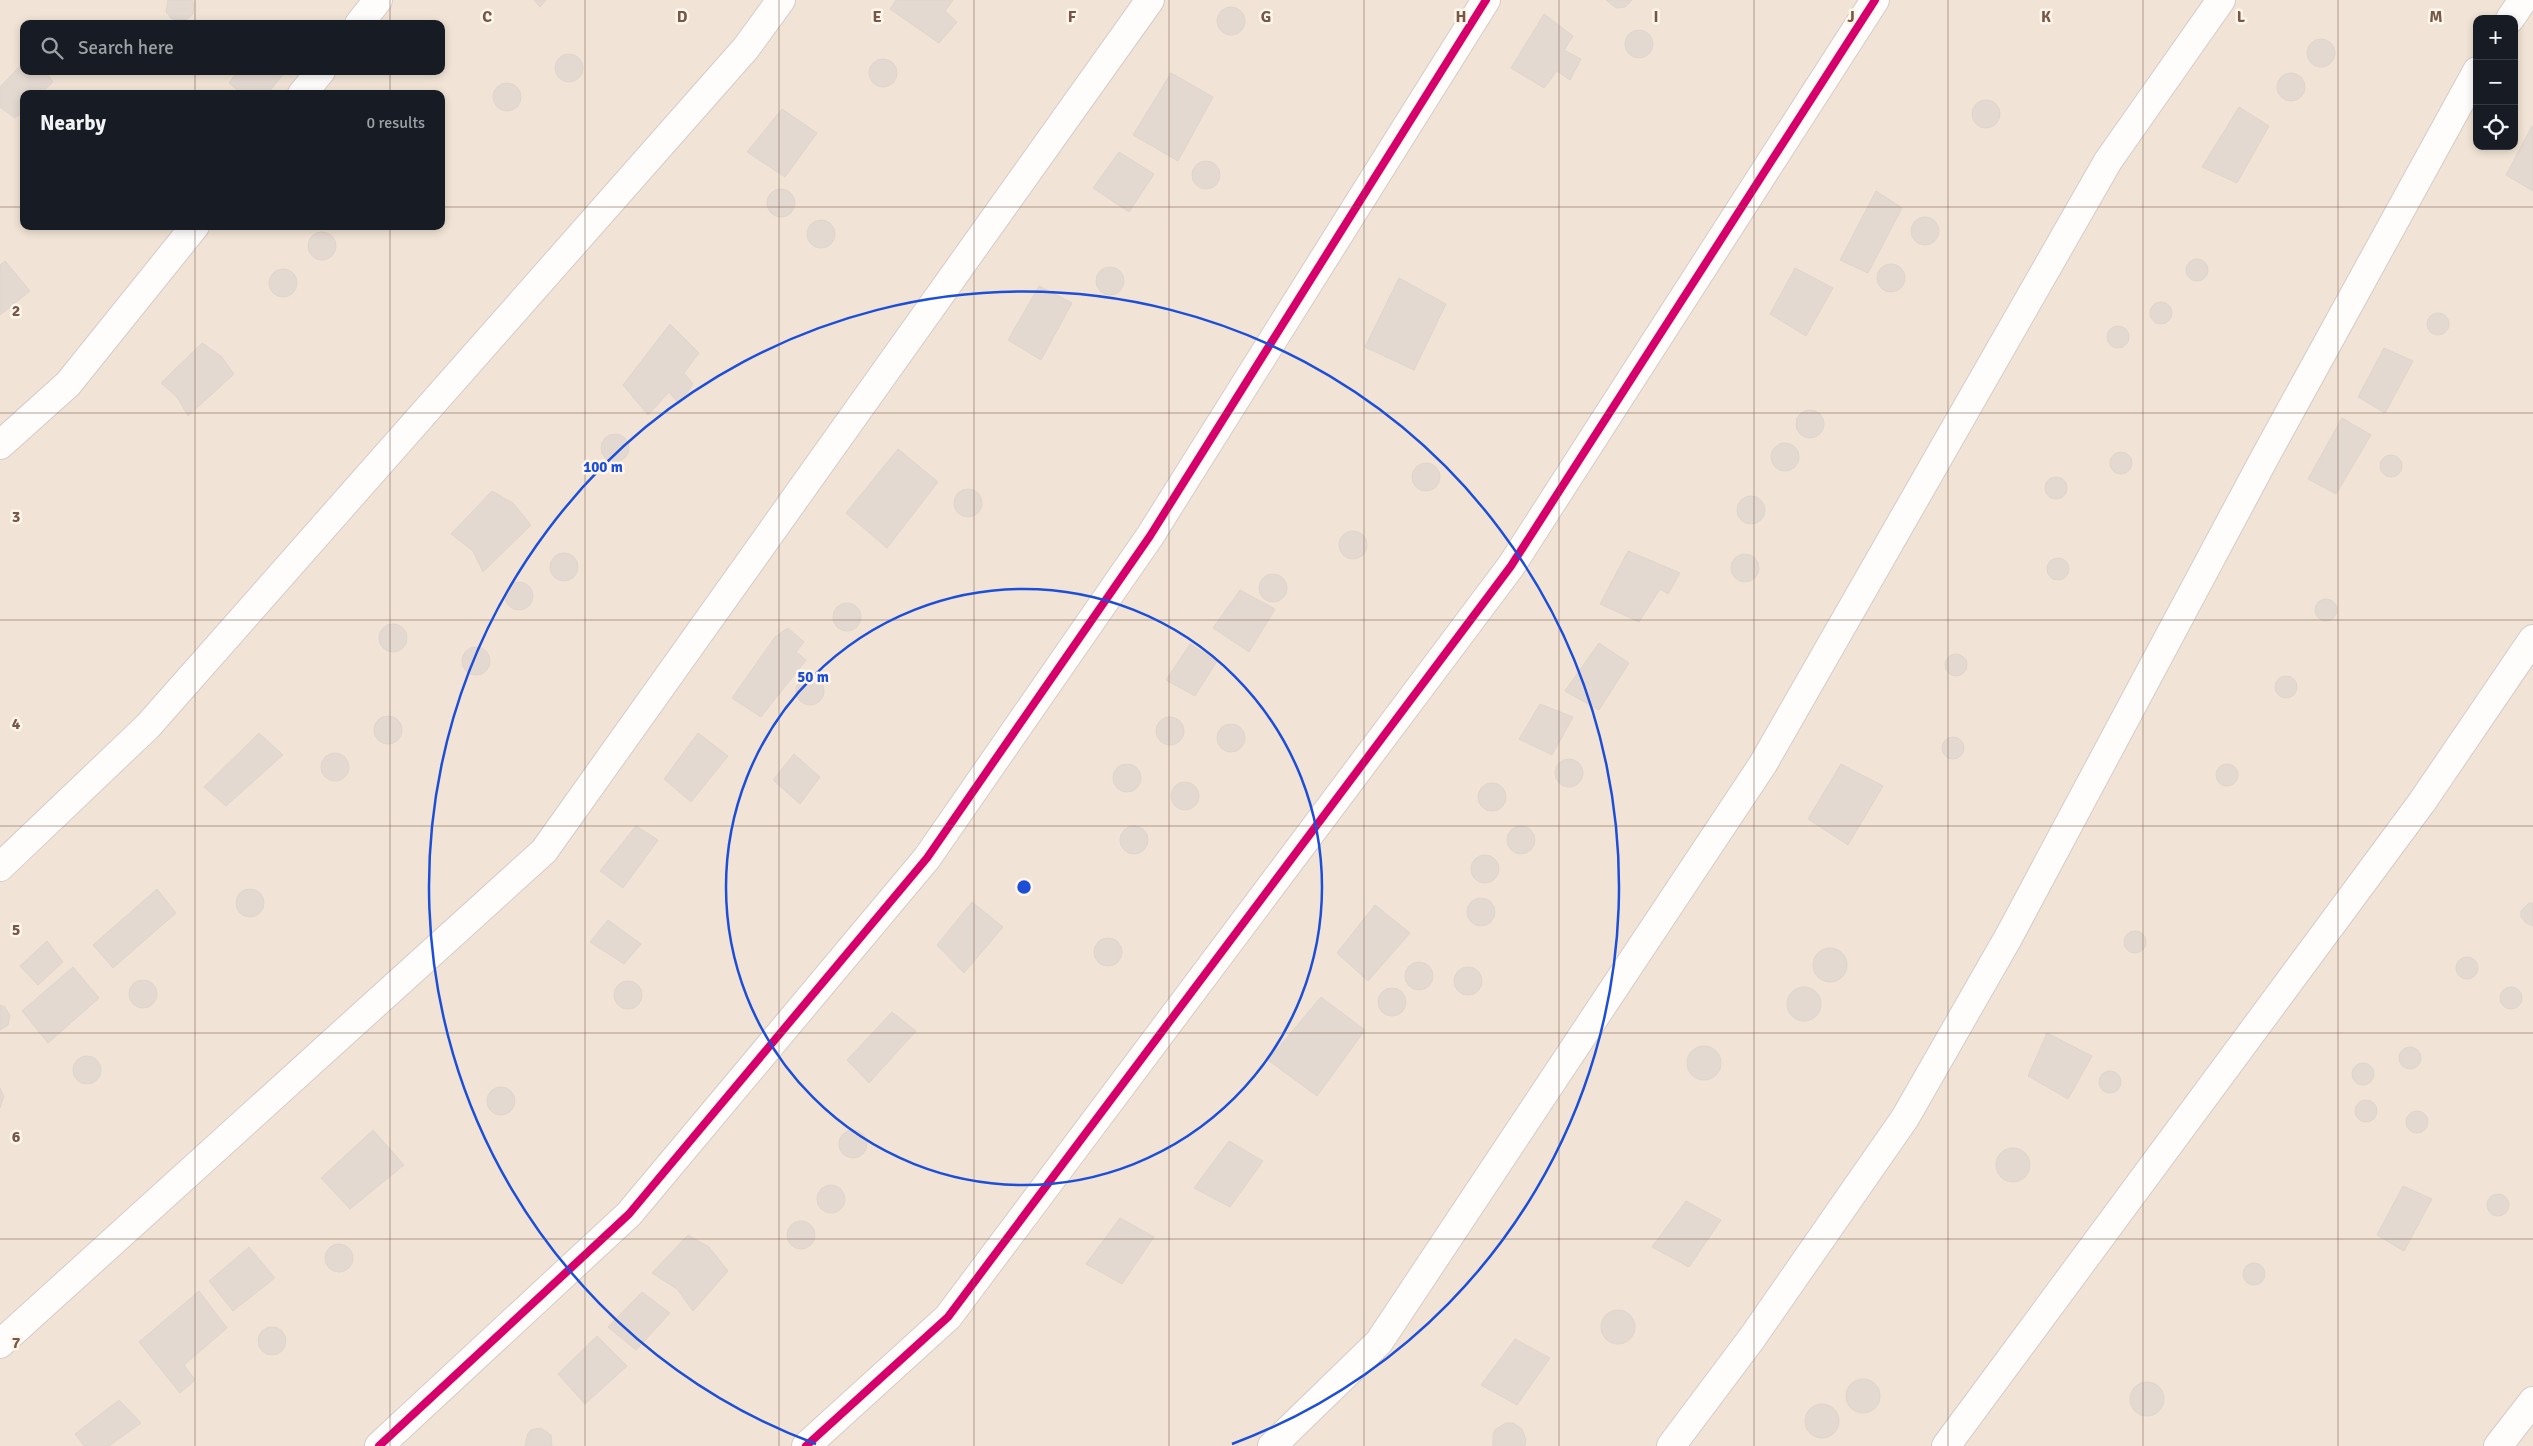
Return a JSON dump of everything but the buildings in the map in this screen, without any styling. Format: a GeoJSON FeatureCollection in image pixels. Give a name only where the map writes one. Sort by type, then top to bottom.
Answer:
{"type":"FeatureCollection","features":[{"type":"Feature","properties":{"kind":"street"},"geometry":{"type":"LineString","coordinates":[[362,20],[378,0]]}},
{"type":"Feature","properties":{"kind":"street"},"geometry":{"type":"LineString","coordinates":[[0,866],[148,726],[746,48],[781,0]]}},
{"type":"Feature","properties":{"kind":"street"},"geometry":{"type":"LineString","coordinates":[[0,1344],[544,851],[1150,0]]}},
{"type":"Feature","properties":{"kind":"street"},"geometry":{"type":"LineString","coordinates":[[379,1446],[629,1214],[927,858],[1150,536],[1486,0]]}},
{"type":"Feature","properties":{"kind":"street"},"geometry":{"type":"LineString","coordinates":[[806,1446],[948,1317],[1511,566],[1875,0]]}},
{"type":"Feature","properties":{"kind":"street"},"geometry":{"type":"LineString","coordinates":[[1272,1446],[1379,1342],[1763,764],[2108,161],[2221,0]]}},
{"type":"Feature","properties":{"kind":"street"},"geometry":{"type":"LineString","coordinates":[[2513,15],[2522,0]]}},
{"type":"Feature","properties":{"kind":"street"},"geometry":{"type":"LineString","coordinates":[[305,90],[317,75]]}},
{"type":"Feature","properties":{"kind":"street"},"geometry":{"type":"LineString","coordinates":[[1671,1446],[1752,1338],[1905,1118],[2008,938],[2260,466],[2473,78]]}},
{"type":"Feature","properties":{"kind":"street"},"geometry":{"type":"LineString","coordinates":[[0,445],[68,384],[193,230]]}},
{"type":"Feature","properties":{"kind":"street"},"geometry":{"type":"LineString","coordinates":[[1946,1446],[2422,802],[2533,639]]}},
{"type":"Feature","properties":{"kind":"street"},"geometry":{"type":"LineString","coordinates":[[2498,1446],[2533,1402]]}},
{"type":"Feature","properties":{"kind":"shaded area"},"geometry":{"type":"Polygon","coordinates":[[[0,0],[2533,0],[2533,1446],[0,1446],[0,0]]]}},
{"type":"Feature","properties":{"kind":"cycle path"},"geometry":{"type":"LineString","coordinates":[[379,1446],[629,1214],[927,858],[1150,536],[1486,0]]}},
{"type":"Feature","properties":{"kind":"cycle path"},"geometry":{"type":"LineString","coordinates":[[806,1446],[948,1317],[1511,566],[1875,0]]}}]}
